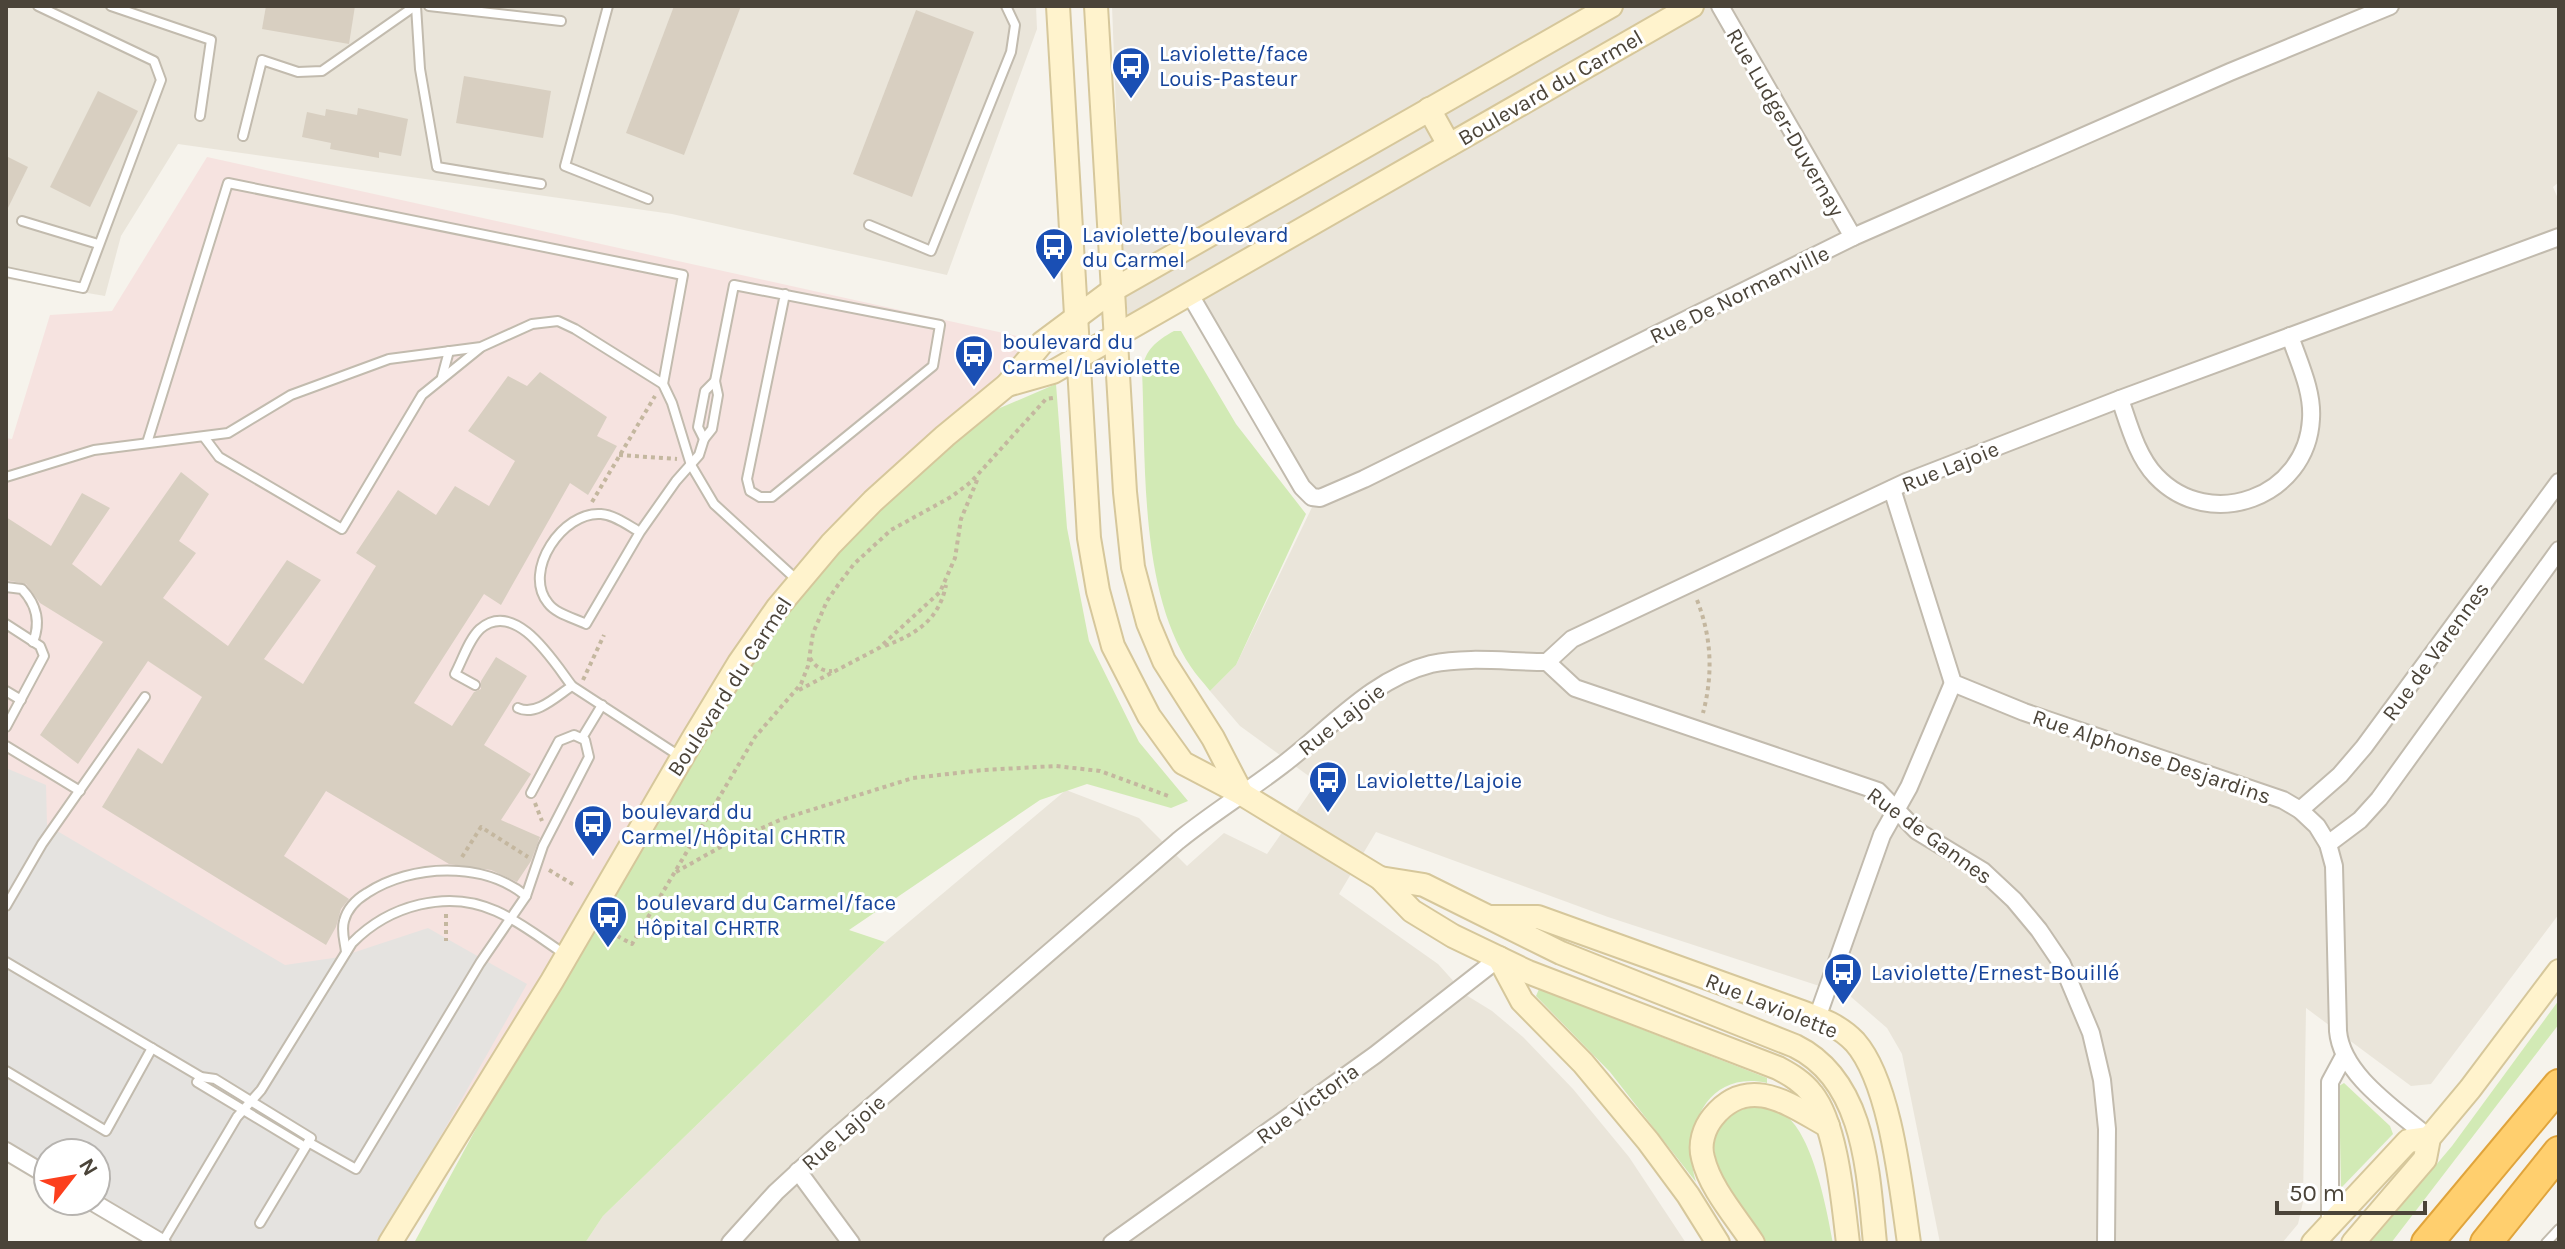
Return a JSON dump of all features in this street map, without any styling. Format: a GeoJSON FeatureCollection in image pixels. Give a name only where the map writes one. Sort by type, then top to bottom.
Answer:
{"type":"FeatureCollection","features":[{"type":"Feature","properties":{"kind":"highway"},"geometry":{"type":"LineString","coordinates":[[2427,1243],[2553,1091]]}},
{"type":"Feature","properties":{"kind":"highway"},"geometry":{"type":"LineString","coordinates":[[2486,1243],[2559,1152]]}},
{"type":"Feature","properties":{"kind":"highway"},"geometry":{"type":"LineString","coordinates":[[2497,1243],[2559,1181]]}},
{"type":"Feature","properties":{"kind":"street","name":"Rue Laviolette"},"geometry":{"type":"LineString","coordinates":[[1058,6],[1089,538],[1098,591],[1113,646],[1142,704],[1179,759],[1380,878],[1412,911],[1453,936],[1499,958],[1778,1068],[1795,1078],[1811,1092],[1828,1126],[1848,1243]]}},
{"type":"Feature","properties":{"kind":"street"},"geometry":{"type":"LineString","coordinates":[[1096,6],[1131,552],[1139,595],[1164,661],[1213,738],[1242,794]]}},
{"type":"Feature","properties":{"kind":"street","name":"Boulevard du Carmel"},"geometry":{"type":"LineString","coordinates":[[390,1243],[739,663],[799,581],[873,501],[1007,385],[1042,343],[1113,290],[1611,6]]}},
{"type":"Feature","properties":{"kind":"street","name":"Boulevard du Carmel"},"geometry":{"type":"LineString","coordinates":[[1007,385],[1053,372],[1692,6]]}},
{"type":"Feature","properties":{"kind":"street","name":"Rue Ludger-Duvernay"},"geometry":{"type":"LineString","coordinates":[[1720,6],[1853,237]]}},
{"type":"Feature","properties":{"kind":"street","name":"Rue De Normanville"},"geometry":{"type":"LineString","coordinates":[[1189,293],[1302,487],[1312,497],[1320,498],[1853,237],[2230,72],[2390,6]]}},
{"type":"Feature","properties":{"kind":"street","name":"Boulevard du Carmel"},"geometry":{"type":"LineString","coordinates":[[1429,109],[1449,145]]}},
{"type":"Feature","properties":{"kind":"street","name":"Rue Lajoie"},"geometry":{"type":"LineString","coordinates":[[730,1243],[798,1171],[1178,841],[1284,765],[1372,692],[1428,665],[1460,660],[1547,662],[1572,639],[1892,489],[2120,399],[2559,237]]}},
{"type":"Feature","properties":{"kind":"street"},"geometry":{"type":"LineString","coordinates":[[2120,399],[2147,465],[2168,487],[2181,495],[2209,504],[2224,505],[2254,499],[2267,493],[2290,474],[2310,433],[2308,389],[2290,336]]}},
{"type":"Feature","properties":{"kind":"street","name":"Rue de Varennes"},"geometry":{"type":"LineString","coordinates":[[2300,810],[2340,775],[2357,755],[2559,482]]}},
{"type":"Feature","properties":{"kind":"street"},"geometry":{"type":"LineString","coordinates":[[1817,1018],[1882,835],[1909,787],[1953,683],[1892,489]]}},
{"type":"Feature","properties":{"kind":"street","name":"Rue de Varennes"},"geometry":{"type":"LineString","coordinates":[[2328,844],[2360,820],[2379,799],[2559,550]]}},
{"type":"Feature","properties":{"kind":"street","name":"Rue de Gannes"},"geometry":{"type":"LineString","coordinates":[[1547,662],[1575,688],[1875,790],[1917,831],[1967,859],[1996,882],[2039,930],[2071,980],[2091,1033],[2104,1091],[2107,1129],[2106,1243]]}},
{"type":"Feature","properties":{"kind":"street","name":"Rue Alphonse Desjardins"},"geometry":{"type":"LineString","coordinates":[[1953,683],[2024,712],[2274,797],[2300,810],[2317,826],[2328,844],[2335,877],[2338,1031],[2344,1056]]}},
{"type":"Feature","properties":{"kind":"street","name":"Rue Laviolette"},"geometry":{"type":"LineString","coordinates":[[1380,878],[1424,885],[1561,953],[1795,1046],[1816,1059],[1840,1087],[1855,1117],[1875,1243]]}},
{"type":"Feature","properties":{"kind":"street","name":"Rue Laviolette"},"geometry":{"type":"LineString","coordinates":[[1487,917],[1538,917],[1817,1018],[1842,1030],[1863,1055],[1876,1080],[1890,1136],[1909,1243]]}},
{"type":"Feature","properties":{"kind":"street"},"geometry":{"type":"LineString","coordinates":[[1499,958],[1522,1001],[1583,1063],[1648,1141],[1688,1195],[1718,1243]]}},
{"type":"Feature","properties":{"kind":"street","name":"Rue Victoria"},"geometry":{"type":"LineString","coordinates":[[1112,1243],[1375,1055],[1499,958]]}},
{"type":"Feature","properties":{"kind":"street"},"geometry":{"type":"LineString","coordinates":[[2353,1243],[2425,1159],[2429,1138],[2460,1103],[2559,971]]}},
{"type":"Feature","properties":{"kind":"street"},"geometry":{"type":"LineString","coordinates":[[2330,1224],[2330,1082],[2344,1056],[2359,1076],[2429,1138]]}},
{"type":"Feature","properties":{"kind":"street"},"geometry":{"type":"LineString","coordinates":[[1753,1243],[1703,1161],[1702,1141],[1709,1121],[1728,1103],[1762,1095],[1784,1101],[1828,1126]]}},
{"type":"Feature","properties":{"kind":"street"},"geometry":{"type":"LineString","coordinates":[[2313,1243],[2408,1141],[2429,1138]]}},
{"type":"Feature","properties":{"kind":"street"},"geometry":{"type":"LineString","coordinates":[[6,1151],[32,1166]]}},
{"type":"Feature","properties":{"kind":"street"},"geometry":{"type":"LineString","coordinates":[[798,1171],[851,1243]]}},
{"type":"Feature","properties":{"kind":"street"},"geometry":{"type":"LineString","coordinates":[[112,1213],[162,1243]]}},
{"type":"Feature","properties":{"kind":"lane"},"geometry":{"type":"LineString","coordinates":[[6,272],[83,288],[161,80],[154,61],[38,6]]}},
{"type":"Feature","properties":{"kind":"lane"},"geometry":{"type":"LineString","coordinates":[[111,6],[211,40],[200,116]]}},
{"type":"Feature","properties":{"kind":"lane"},"geometry":{"type":"LineString","coordinates":[[243,136],[262,60],[298,72],[322,71],[415,6]]}},
{"type":"Feature","properties":{"kind":"lane"},"geometry":{"type":"LineString","coordinates":[[415,6],[420,69],[437,167],[541,184]]}},
{"type":"Feature","properties":{"kind":"lane"},"geometry":{"type":"LineString","coordinates":[[429,6],[460,7],[561,21]]}},
{"type":"Feature","properties":{"kind":"lane"},"geometry":{"type":"LineString","coordinates":[[608,6],[565,166],[648,199]]}},
{"type":"Feature","properties":{"kind":"lane"},"geometry":{"type":"LineString","coordinates":[[869,225],[931,251],[1011,52],[1015,25],[1006,6]]}},
{"type":"Feature","properties":{"kind":"lane"},"geometry":{"type":"LineString","coordinates":[[147,443],[228,183],[683,275],[663,384]]}},
{"type":"Feature","properties":{"kind":"lane"},"geometry":{"type":"LineString","coordinates":[[22,221],[98,244]]}},
{"type":"Feature","properties":{"kind":"lane"},"geometry":{"type":"LineString","coordinates":[[640,532],[609,515],[592,514],[572,523],[559,534],[546,554],[541,576],[542,592],[549,605],[586,624],[640,532],[676,481],[699,455],[704,439],[712,429],[718,395],[715,381],[734,285],[785,294],[940,325],[933,366],[772,497],[760,497],[750,491],[747,479],[785,294]]}},
{"type":"Feature","properties":{"kind":"lane"},"geometry":{"type":"LineString","coordinates":[[204,437],[219,457],[342,529],[422,395],[481,347],[532,324],[558,321],[663,384],[691,465],[717,509],[799,581]]}},
{"type":"Feature","properties":{"kind":"lane"},"geometry":{"type":"LineString","coordinates":[[6,477],[94,450],[234,431],[291,395],[389,359],[481,347]]}},
{"type":"Feature","properties":{"kind":"lane"},"geometry":{"type":"LineString","coordinates":[[442,377],[449,351]]}},
{"type":"Feature","properties":{"kind":"lane"},"geometry":{"type":"LineString","coordinates":[[704,439],[698,427],[705,391],[715,381]]}},
{"type":"Feature","properties":{"kind":"lane"},"geometry":{"type":"LineString","coordinates":[[6,587],[22,589],[33,604],[38,621],[33,642]]}},
{"type":"Feature","properties":{"kind":"lane"},"geometry":{"type":"LineString","coordinates":[[475,685],[455,674],[479,630],[495,623],[514,625],[532,635],[545,648],[572,686],[682,757]]}},
{"type":"Feature","properties":{"kind":"lane"},"geometry":{"type":"LineString","coordinates":[[6,624],[42,648],[44,656],[6,727]]}},
{"type":"Feature","properties":{"kind":"lane"},"geometry":{"type":"LineString","coordinates":[[518,708],[532,710],[572,686]]}},
{"type":"Feature","properties":{"kind":"lane"},"geometry":{"type":"LineString","coordinates":[[6,691],[21,700]]}},
{"type":"Feature","properties":{"kind":"lane"},"geometry":{"type":"LineString","coordinates":[[6,906],[42,844],[145,697]]}},
{"type":"Feature","properties":{"kind":"lane"},"geometry":{"type":"LineString","coordinates":[[582,738],[602,705]]}},
{"type":"Feature","properties":{"kind":"lane"},"geometry":{"type":"LineString","coordinates":[[6,962],[152,1048],[243,1110],[356,1169],[480,963],[526,896],[543,846],[589,757],[588,746],[582,738],[568,736],[559,741],[531,793]]}},
{"type":"Feature","properties":{"kind":"lane"},"geometry":{"type":"LineString","coordinates":[[6,746],[80,791]]}},
{"type":"Feature","properties":{"kind":"lane"},"geometry":{"type":"LineString","coordinates":[[346,952],[343,924],[359,898],[403,876],[445,872],[488,877],[526,896]]}},
{"type":"Feature","properties":{"kind":"lane"},"geometry":{"type":"LineString","coordinates":[[162,1243],[243,1110],[261,1090],[346,952],[371,926],[396,912],[421,904],[446,900],[472,903],[511,919],[566,955]]}},
{"type":"Feature","properties":{"kind":"lane"},"geometry":{"type":"LineString","coordinates":[[6,1071],[106,1131],[152,1048]]}},
{"type":"Feature","properties":{"kind":"lane"},"geometry":{"type":"LineString","coordinates":[[199,1080],[215,1079],[308,1142]]}},
{"type":"Feature","properties":{"kind":"lane"},"geometry":{"type":"LineString","coordinates":[[260,1223],[308,1142]]}},
{"type":"Feature","properties":{"kind":"lane"},"geometry":{"type":"LineString","coordinates":[[2546,1243],[2559,1229]]}},
{"type":"Feature","properties":{"kind":"path"},"geometry":{"type":"LineString","coordinates":[[592,514],[592,500],[663,384]]}},
{"type":"Feature","properties":{"kind":"path"},"geometry":{"type":"LineString","coordinates":[[792,697],[801,684],[821,613],[854,564],[891,530],[951,497],[981,472],[1046,399],[1053,398]]}},
{"type":"Feature","properties":{"kind":"path"},"geometry":{"type":"LineString","coordinates":[[619,455],[673,458],[691,465]]}},
{"type":"Feature","properties":{"kind":"path"},"geometry":{"type":"LineString","coordinates":[[610,932],[632,944],[755,737],[792,697],[803,687],[879,648],[913,636],[933,617],[941,605],[955,558],[961,519],[981,472]]}},
{"type":"Feature","properties":{"kind":"path"},"geometry":{"type":"LineString","coordinates":[[879,648],[935,597],[947,579]]}},
{"type":"Feature","properties":{"kind":"path"},"geometry":{"type":"LineString","coordinates":[[1689,584],[1705,624],[1710,662],[1708,693],[1698,730]]}},
{"type":"Feature","properties":{"kind":"path"},"geometry":{"type":"LineString","coordinates":[[584,677],[604,635]]}},
{"type":"Feature","properties":{"kind":"path"},"geometry":{"type":"LineString","coordinates":[[810,656],[813,663],[823,670],[835,671]]}},
{"type":"Feature","properties":{"kind":"path"},"geometry":{"type":"LineString","coordinates":[[674,873],[724,845],[782,819],[870,790],[927,776],[1056,766],[1100,771],[1171,797]]}},
{"type":"Feature","properties":{"kind":"path"},"geometry":{"type":"LineString","coordinates":[[535,804],[543,824]]}},
{"type":"Feature","properties":{"kind":"path"},"geometry":{"type":"LineString","coordinates":[[445,872],[443,861],[461,859],[481,827]]}},
{"type":"Feature","properties":{"kind":"path"},"geometry":{"type":"LineString","coordinates":[[446,915],[446,941]]}},
{"type":"Feature","properties":{"kind":"shaded area"},"geometry":{"type":"Polygon","coordinates":[[[6,6],[1036,6],[1037,29],[947,275],[672,214],[178,144],[121,236],[105,296],[6,279],[6,6]]]}},
{"type":"Feature","properties":{"kind":"shaded area"},"geometry":{"type":"Polygon","coordinates":[[[1112,6],[2559,6],[2559,182],[2553,187],[2559,201],[2559,914],[2431,1084],[2411,1086],[2306,1008],[2303,1202],[2298,1224],[2282,1243],[1940,1243],[1902,1054],[1887,1028],[1850,996],[1608,917],[1376,832],[1339,894],[1438,964],[1466,995],[1492,1011],[1523,1037],[1573,1089],[1629,1157],[1686,1243],[585,1243],[603,1216],[885,942],[1066,790],[1139,818],[1187,866],[1224,833],[1267,854],[1317,782],[1240,726],[1210,691],[1236,665],[1315,501],[1203,302],[1165,295],[1129,318],[1123,290],[1112,6]]]}},
{"type":"Feature","properties":{"kind":"shaded area"},"geometry":{"type":"Polygon","coordinates":[[[207,157],[1031,339],[968,408],[780,592],[387,1243],[158,1243],[111,1217],[112,1137],[32,1137],[32,1155],[6,1159],[6,438],[12,439],[50,315],[112,311],[207,157]]]}},
{"type":"Feature","properties":{"kind":"shaded area"},"geometry":{"type":"Polygon","coordinates":[[[6,768],[46,785],[47,825],[285,965],[340,957],[428,928],[527,984],[380,1243],[166,1243],[112,1211],[112,1137],[32,1137],[32,1168],[6,1153],[6,768]]]}},
{"type":"Feature","properties":{"kind":"green space"},"geometry":{"type":"Polygon","coordinates":[[[1174,331],[1181,331],[1236,424],[1306,514],[1236,665],[1210,691],[1191,667],[1174,636],[1162,601],[1148,523],[1142,370],[1152,347],[1174,331]]]}},
{"type":"Feature","properties":{"kind":"green space"},"geometry":{"type":"Polygon","coordinates":[[[1056,384],[1067,528],[1089,641],[1139,742],[1188,801],[1171,808],[1087,784],[1040,800],[849,930],[885,942],[603,1216],[585,1243],[414,1243],[575,946],[792,603],[854,530],[972,420],[1056,384]]]}},
{"type":"Feature","properties":{"kind":"green space"},"geometry":{"type":"Polygon","coordinates":[[[1539,989],[1767,1078],[1767,1083],[1746,1081],[1728,1086],[1714,1095],[1703,1108],[1695,1125],[1692,1143],[1696,1182],[1610,1072],[1536,996],[1539,989]]]}},
{"type":"Feature","properties":{"kind":"green space"},"geometry":{"type":"Polygon","coordinates":[[[2559,1000],[2559,1024],[2391,1243],[2370,1243],[2452,1146],[2559,1000]]]}},
{"type":"Feature","properties":{"kind":"green space"},"geometry":{"type":"Polygon","coordinates":[[[2344,1083],[2390,1126],[2393,1134],[2341,1188],[2339,1086],[2344,1083]]]}},
{"type":"Feature","properties":{"kind":"green space"},"geometry":{"type":"Polygon","coordinates":[[[1757,1106],[1783,1114],[1796,1126],[1804,1140],[1817,1175],[1833,1243],[1766,1243],[1728,1187],[1718,1166],[1714,1146],[1717,1128],[1731,1115],[1757,1106]]]}},
{"type":"Feature","properties":{"kind":"building"},"geometry":{"type":"Polygon","coordinates":[[[266,6],[355,6],[349,44],[262,29],[266,6]]]}},
{"type":"Feature","properties":{"kind":"building"},"geometry":{"type":"Polygon","coordinates":[[[674,6],[741,6],[684,155],[626,133],[674,6]]]}},
{"type":"Feature","properties":{"kind":"building"},"geometry":{"type":"Polygon","coordinates":[[[916,10],[974,32],[912,197],[853,174],[916,10]]]}},
{"type":"Feature","properties":{"kind":"building"},"geometry":{"type":"Polygon","coordinates":[[[464,76],[551,91],[543,138],[456,123],[464,76]]]}},
{"type":"Feature","properties":{"kind":"building"},"geometry":{"type":"Polygon","coordinates":[[[98,91],[138,111],[90,207],[50,187],[98,91]]]}},
{"type":"Feature","properties":{"kind":"building"},"geometry":{"type":"Polygon","coordinates":[[[358,108],[408,119],[401,156],[379,152],[379,158],[330,149],[331,143],[302,137],[307,112],[325,116],[326,109],[357,115],[358,108]]]}},
{"type":"Feature","properties":{"kind":"building"},"geometry":{"type":"Polygon","coordinates":[[[6,156],[28,167],[6,212],[6,156]]]}},
{"type":"Feature","properties":{"kind":"building"},"geometry":{"type":"Polygon","coordinates":[[[540,372],[607,417],[597,436],[617,446],[588,495],[570,483],[501,605],[484,594],[414,703],[452,726],[474,692],[481,689],[481,681],[496,657],[527,676],[484,745],[531,774],[501,820],[540,837],[531,861],[517,882],[491,870],[449,864],[326,791],[284,856],[349,899],[341,909],[326,945],[102,807],[138,748],[162,764],[202,697],[148,661],[78,764],[40,735],[103,642],[40,603],[26,584],[6,580],[6,517],[51,546],[82,493],[110,508],[72,564],[101,586],[181,472],[209,494],[179,541],[196,553],[163,598],[228,646],[287,560],[321,580],[264,659],[303,684],[376,566],[356,553],[398,490],[436,515],[455,486],[489,506],[515,461],[468,431],[508,376],[527,386],[540,372]]]}},
{"type":"Feature","properties":{"kind":"place","name":"Laviolette/face Louis-Pasteur"},"geometry":{"type":"Point","coordinates":[1131,100]}},
{"type":"Feature","properties":{"kind":"place","name":"Laviolette/boulevard du Carmel"},"geometry":{"type":"Point","coordinates":[1054,281]}},
{"type":"Feature","properties":{"kind":"place","name":"boulevard du Carmel/Laviolette"},"geometry":{"type":"Point","coordinates":[974,388]}},
{"type":"Feature","properties":{"kind":"place","name":"Laviolette/Lajoie"},"geometry":{"type":"Point","coordinates":[1328,814]}},
{"type":"Feature","properties":{"kind":"place","name":"boulevard du Carmel/Hôpital CHRTR"},"geometry":{"type":"Point","coordinates":[593,858]}},
{"type":"Feature","properties":{"kind":"place","name":"boulevard du Carmel/face Hôpital CHRTR"},"geometry":{"type":"Point","coordinates":[608,949]}},
{"type":"Feature","properties":{"kind":"place","name":"Laviolette/Ernest-Bouillé"},"geometry":{"type":"Point","coordinates":[1843,1006]}}]}
